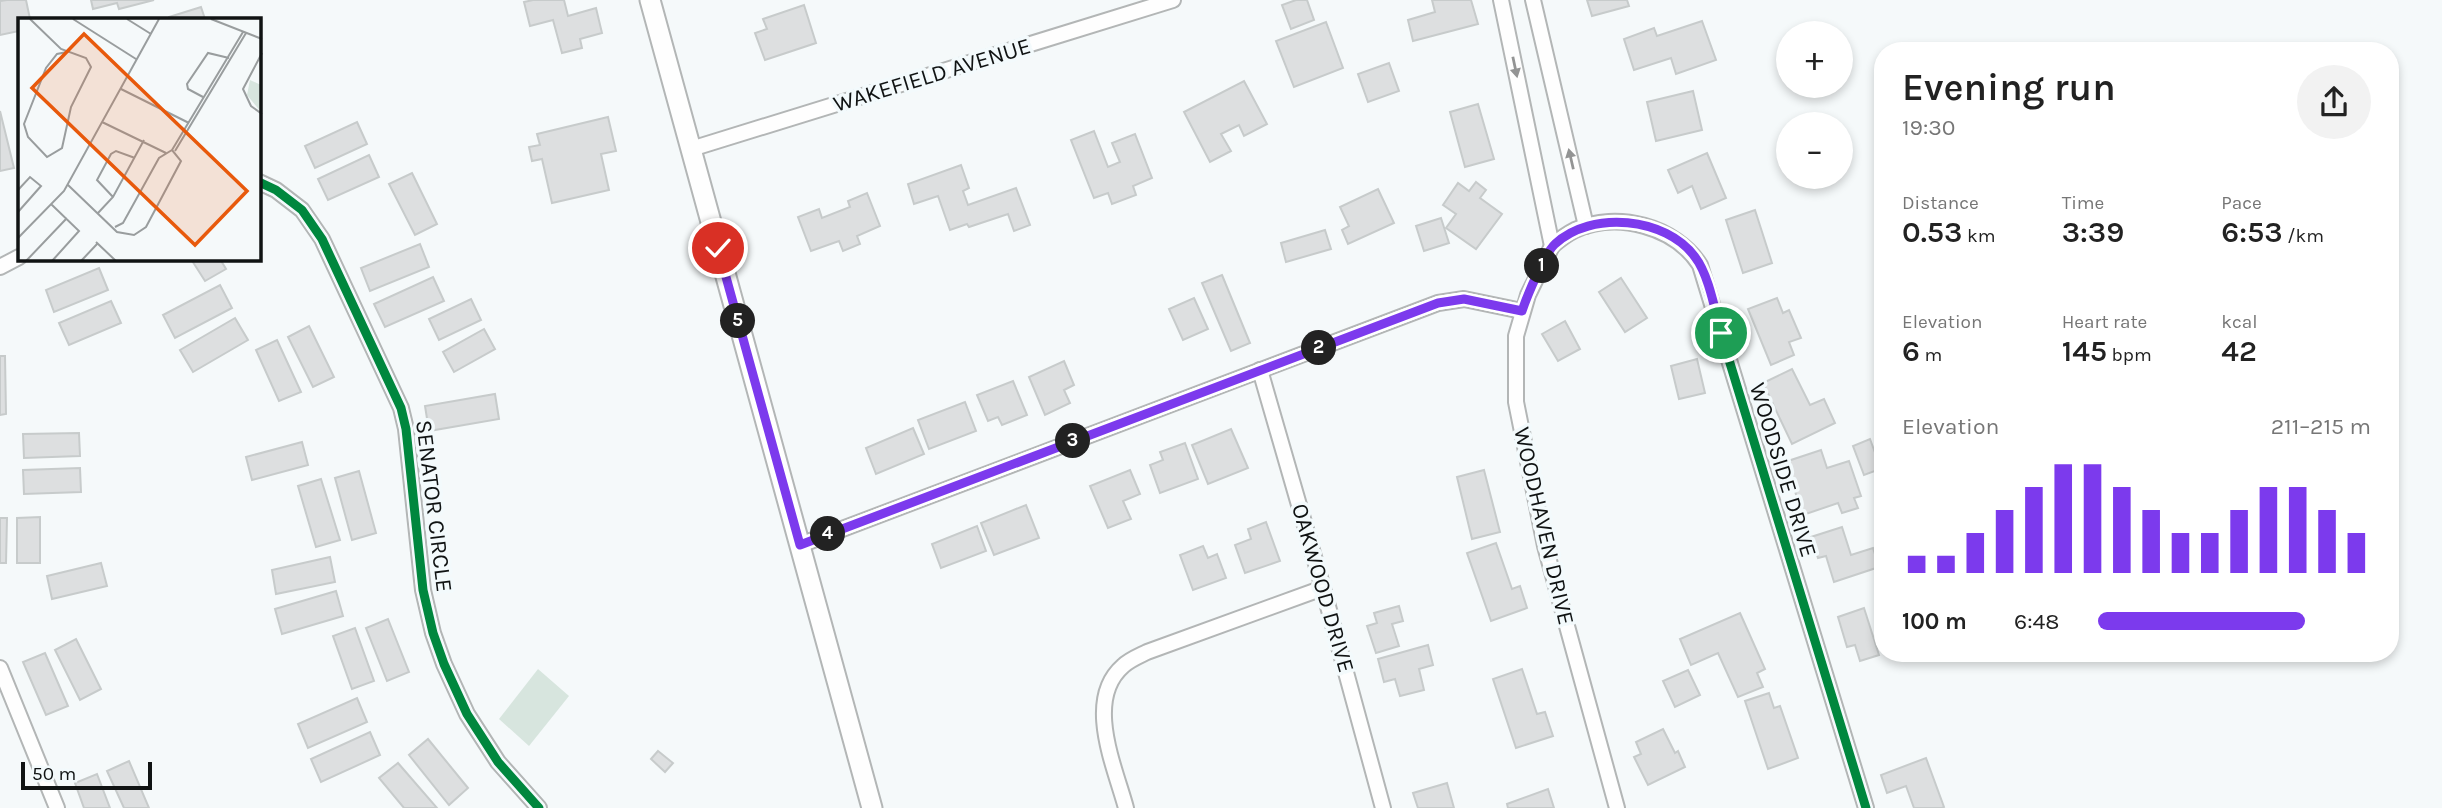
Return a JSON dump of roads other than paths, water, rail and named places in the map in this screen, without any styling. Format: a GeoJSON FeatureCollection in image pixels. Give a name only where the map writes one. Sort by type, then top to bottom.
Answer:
{"type":"FeatureCollection","features":[{"type":"Feature","properties":{"kind":"main road"},"geometry":{"type":"LineString","coordinates":[[650,0],[872,808]]}},
{"type":"Feature","properties":{"kind":"street","name":"WAKEFIELD AVENUE"},"geometry":{"type":"LineString","coordinates":[[691,149],[1172,0]]}},
{"type":"Feature","properties":{"kind":"street"},"geometry":{"type":"LineString","coordinates":[[1501,0],[1552,246]]}},
{"type":"Feature","properties":{"kind":"street"},"geometry":{"type":"LineString","coordinates":[[1533,0],[1586,226]]}},
{"type":"Feature","properties":{"kind":"street","name":"SENATOR CIRCLE"},"geometry":{"type":"LineString","coordinates":[[261,183],[276,190],[302,210],[322,239],[401,408],[406,429],[423,590],[443,664],[467,715],[498,762],[539,808]]}},
{"type":"Feature","properties":{"kind":"street","name":"WOODSIDE DRIVE"},"geometry":{"type":"LineString","coordinates":[[1552,246],[1572,231],[1604,222],[1647,226],[1666,234],[1693,254],[1700,265],[1866,808]]}},
{"type":"Feature","properties":{"kind":"street","name":"WOODHAVEN DRIVE"},"geometry":{"type":"LineString","coordinates":[[1552,246],[1528,295],[1516,336],[1516,402],[1523,449],[1545,546],[1617,808]]}},
{"type":"Feature","properties":{"kind":"street"},"geometry":{"type":"LineString","coordinates":[[0,267],[18,258]]}},
{"type":"Feature","properties":{"kind":"street"},"geometry":{"type":"LineString","coordinates":[[800,545],[1438,303],[1464,299],[1522,311]]}},
{"type":"Feature","properties":{"kind":"street","name":"OAKWOOD DRIVE"},"geometry":{"type":"LineString","coordinates":[[1260,370],[1324,588],[1383,808]]}},
{"type":"Feature","properties":{"kind":"street"},"geometry":{"type":"LineString","coordinates":[[1126,808],[1106,735],[1103,713],[1110,683],[1122,666],[1147,652],[1324,588]]}},
{"type":"Feature","properties":{"kind":"street"},"geometry":{"type":"LineString","coordinates":[[0,668],[57,808]]}}]}
